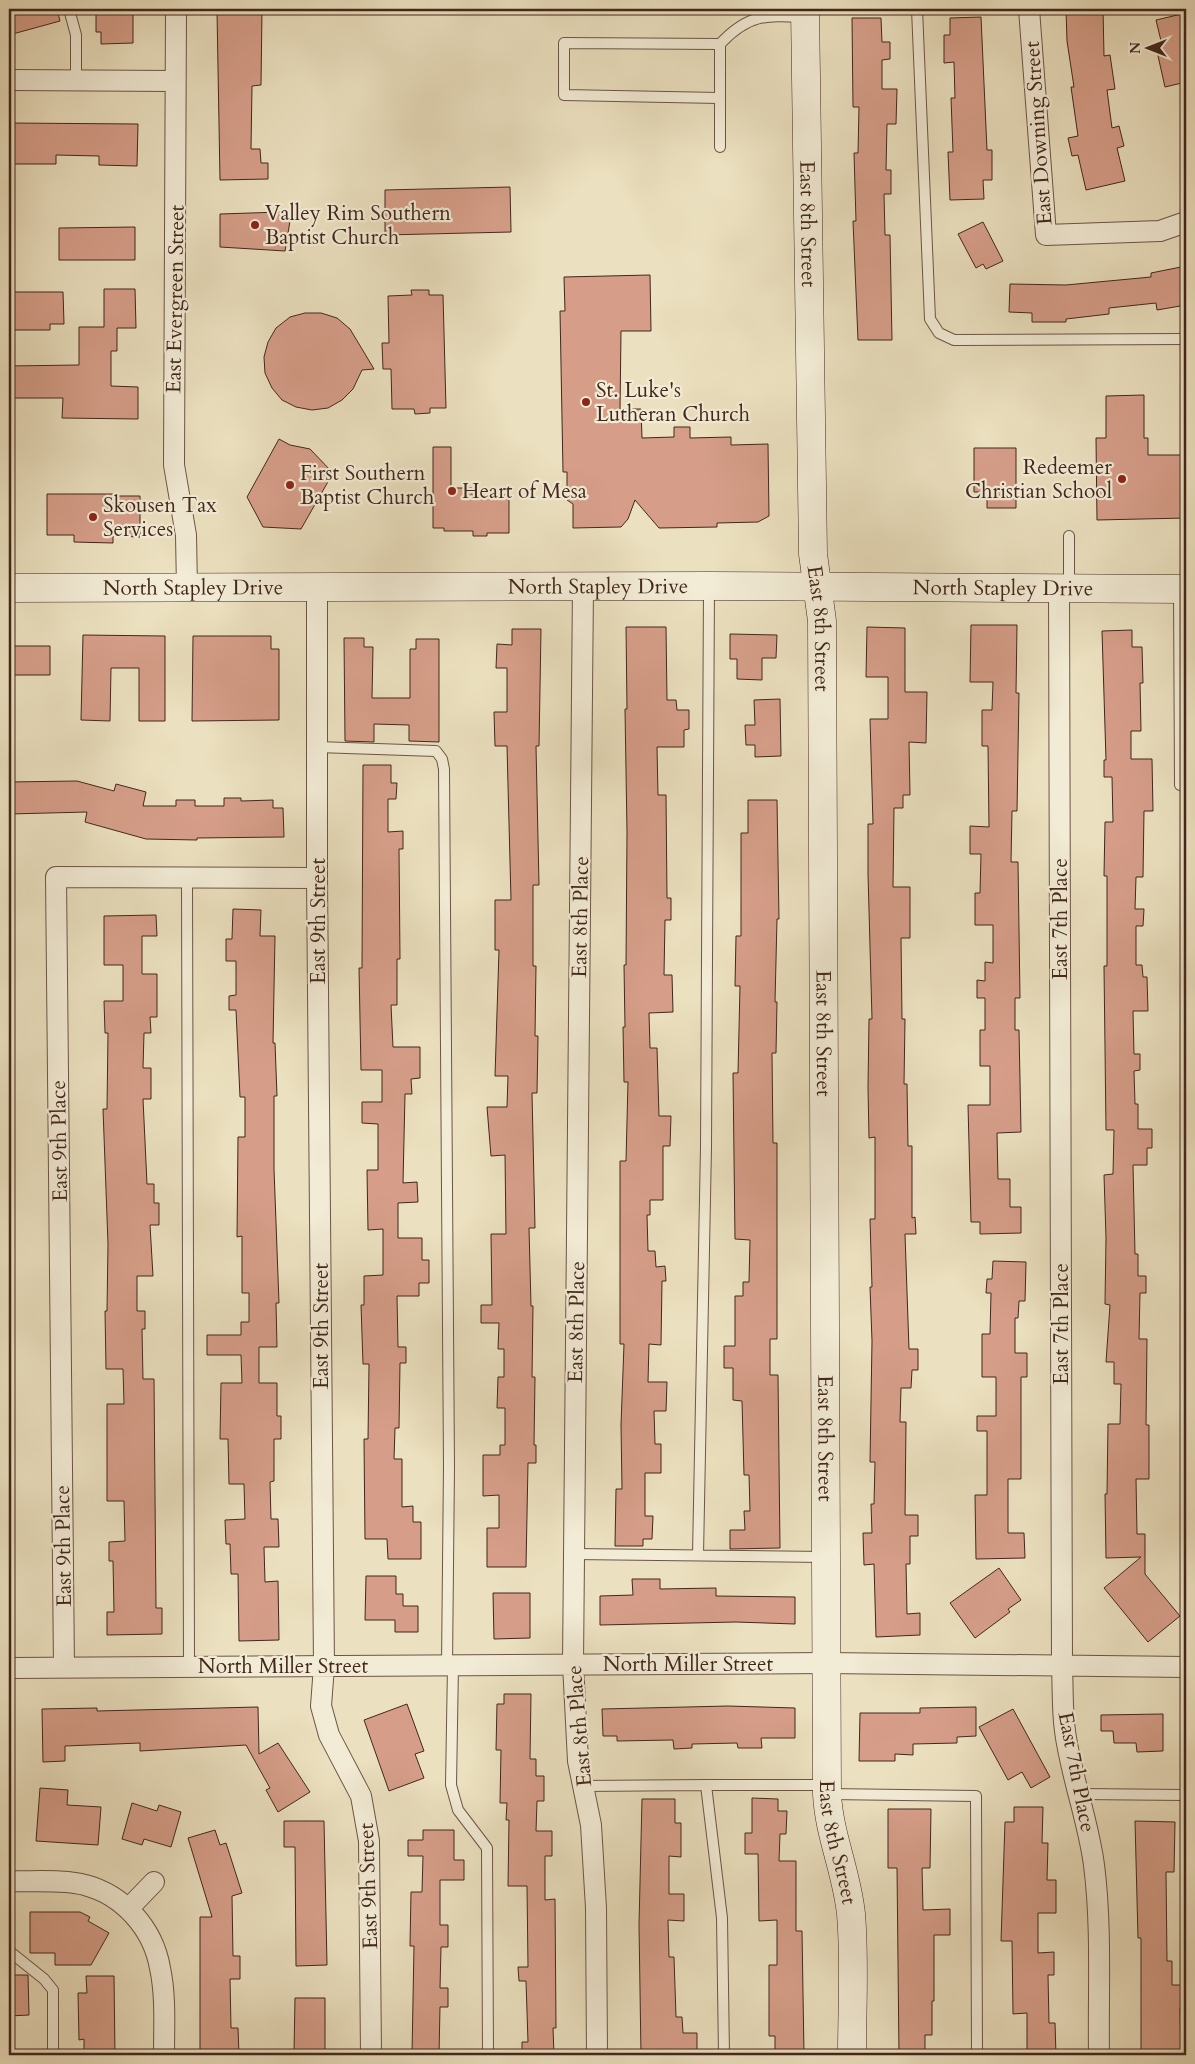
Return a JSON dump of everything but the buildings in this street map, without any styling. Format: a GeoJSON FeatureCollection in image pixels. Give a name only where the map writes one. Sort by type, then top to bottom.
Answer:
{"type":"FeatureCollection","features":[{"type":"Feature","properties":{"kind":"street","name":"East Evergreen Street"},"geometry":{"type":"LineString","coordinates":[[176,9],[174,466],[186,535],[187,588]]}},
{"type":"Feature","properties":{"kind":"street","name":"East Downing Street"},"geometry":{"type":"LineString","coordinates":[[1029,9],[1046,235],[1160,231],[1186,222]]}},
{"type":"Feature","properties":{"kind":"street","name":"East 8th Street"},"geometry":{"type":"LineString","coordinates":[[805,13],[813,544],[822,621],[827,1790],[834,1840],[846,1881],[851,1915],[852,2055]]}},
{"type":"Feature","properties":{"kind":"street"},"geometry":{"type":"LineString","coordinates":[[9,80],[175,81]]}},
{"type":"Feature","properties":{"kind":"street","name":"East 8th Place"},"geometry":{"type":"LineString","coordinates":[[583,586],[574,1664],[578,1762],[591,1826],[596,1908],[597,2055]]}},
{"type":"Feature","properties":{"kind":"street","name":"North Stapley Drive"},"geometry":{"type":"LineString","coordinates":[[9,588],[709,586],[1183,589]]}},
{"type":"Feature","properties":{"kind":"street","name":"East 9th Street"},"geometry":{"type":"LineString","coordinates":[[317,587],[317,878],[324,1666],[322,1706],[330,1735],[362,1796],[370,1841],[371,2055]]}},
{"type":"Feature","properties":{"kind":"street","name":"East 7th Place"},"geometry":{"type":"LineString","coordinates":[[1064,589],[1062,1667],[1064,1731],[1086,1817],[1098,1912],[1099,2055]]}},
{"type":"Feature","properties":{"kind":"street","name":"East 9th Place"},"geometry":{"type":"LineString","coordinates":[[64,1667],[56,877],[317,878]]}},
{"type":"Feature","properties":{"kind":"street","name":"North Miller Street"},"geometry":{"type":"LineString","coordinates":[[9,1668],[826,1663],[1186,1667]]}},
{"type":"Feature","properties":{"kind":"street"},"geometry":{"type":"LineString","coordinates":[[9,1881],[83,1884],[106,1892],[129,1908],[150,1938],[160,1967],[164,2055]]}},
{"type":"Feature","properties":{"kind":"street"},"geometry":{"type":"LineString","coordinates":[[129,1908],[154,1882]]}},
{"type":"Feature","properties":{"kind":"lane"},"geometry":{"type":"LineString","coordinates":[[70,9],[76,35],[76,80]]}},
{"type":"Feature","properties":{"kind":"lane"},"geometry":{"type":"LineString","coordinates":[[917,9],[930,319],[939,333],[954,340],[1186,339]]}},
{"type":"Feature","properties":{"kind":"lane"},"geometry":{"type":"LineString","coordinates":[[720,147],[720,44],[751,18],[805,13]]}},
{"type":"Feature","properties":{"kind":"lane"},"geometry":{"type":"LineString","coordinates":[[720,44],[564,43],[564,94],[720,98]]}},
{"type":"Feature","properties":{"kind":"lane"},"geometry":{"type":"LineString","coordinates":[[1064,589],[1069,536]]}},
{"type":"Feature","properties":{"kind":"lane"},"geometry":{"type":"LineString","coordinates":[[698,1555],[706,1137],[709,586]]}},
{"type":"Feature","properties":{"kind":"lane"},"geometry":{"type":"LineString","coordinates":[[1183,589],[1183,785]]}},
{"type":"Feature","properties":{"kind":"lane"},"geometry":{"type":"LineString","coordinates":[[317,747],[436,752],[442,759],[444,769],[451,1785],[458,1810],[487,1848],[488,2055]]}},
{"type":"Feature","properties":{"kind":"lane"},"geometry":{"type":"LineString","coordinates":[[187,878],[189,1666]]}},
{"type":"Feature","properties":{"kind":"lane"},"geometry":{"type":"LineString","coordinates":[[574,1554],[826,1557]]}},
{"type":"Feature","properties":{"kind":"lane"},"geometry":{"type":"LineString","coordinates":[[706,1785],[722,1918],[724,2055]]}},
{"type":"Feature","properties":{"kind":"lane"},"geometry":{"type":"LineString","coordinates":[[583,1786],[706,1785],[976,1796],[977,2055]]}},
{"type":"Feature","properties":{"kind":"lane"},"geometry":{"type":"LineString","coordinates":[[1079,1794],[1186,1795]]}},
{"type":"Feature","properties":{"kind":"lane"},"geometry":{"type":"LineString","coordinates":[[9,1951],[44,1979],[53,1990],[53,2055]]}},
{"type":"Feature","properties":{"kind":"place","name":"Valley Rim Southern Baptist Church"},"geometry":{"type":"Point","coordinates":[255,225]}},
{"type":"Feature","properties":{"kind":"place","name":"St. Luke's Lutheran Church"},"geometry":{"type":"Point","coordinates":[586,402]}},
{"type":"Feature","properties":{"kind":"place","name":"Redeemer Christian School"},"geometry":{"type":"Point","coordinates":[1122,479]}},
{"type":"Feature","properties":{"kind":"place","name":"First Southern Baptist Church"},"geometry":{"type":"Point","coordinates":[290,485]}},
{"type":"Feature","properties":{"kind":"place","name":"Heart of Mesa"},"geometry":{"type":"Point","coordinates":[452,491]}},
{"type":"Feature","properties":{"kind":"place","name":"Skousen Tax Services"},"geometry":{"type":"Point","coordinates":[93,517]}}]}
